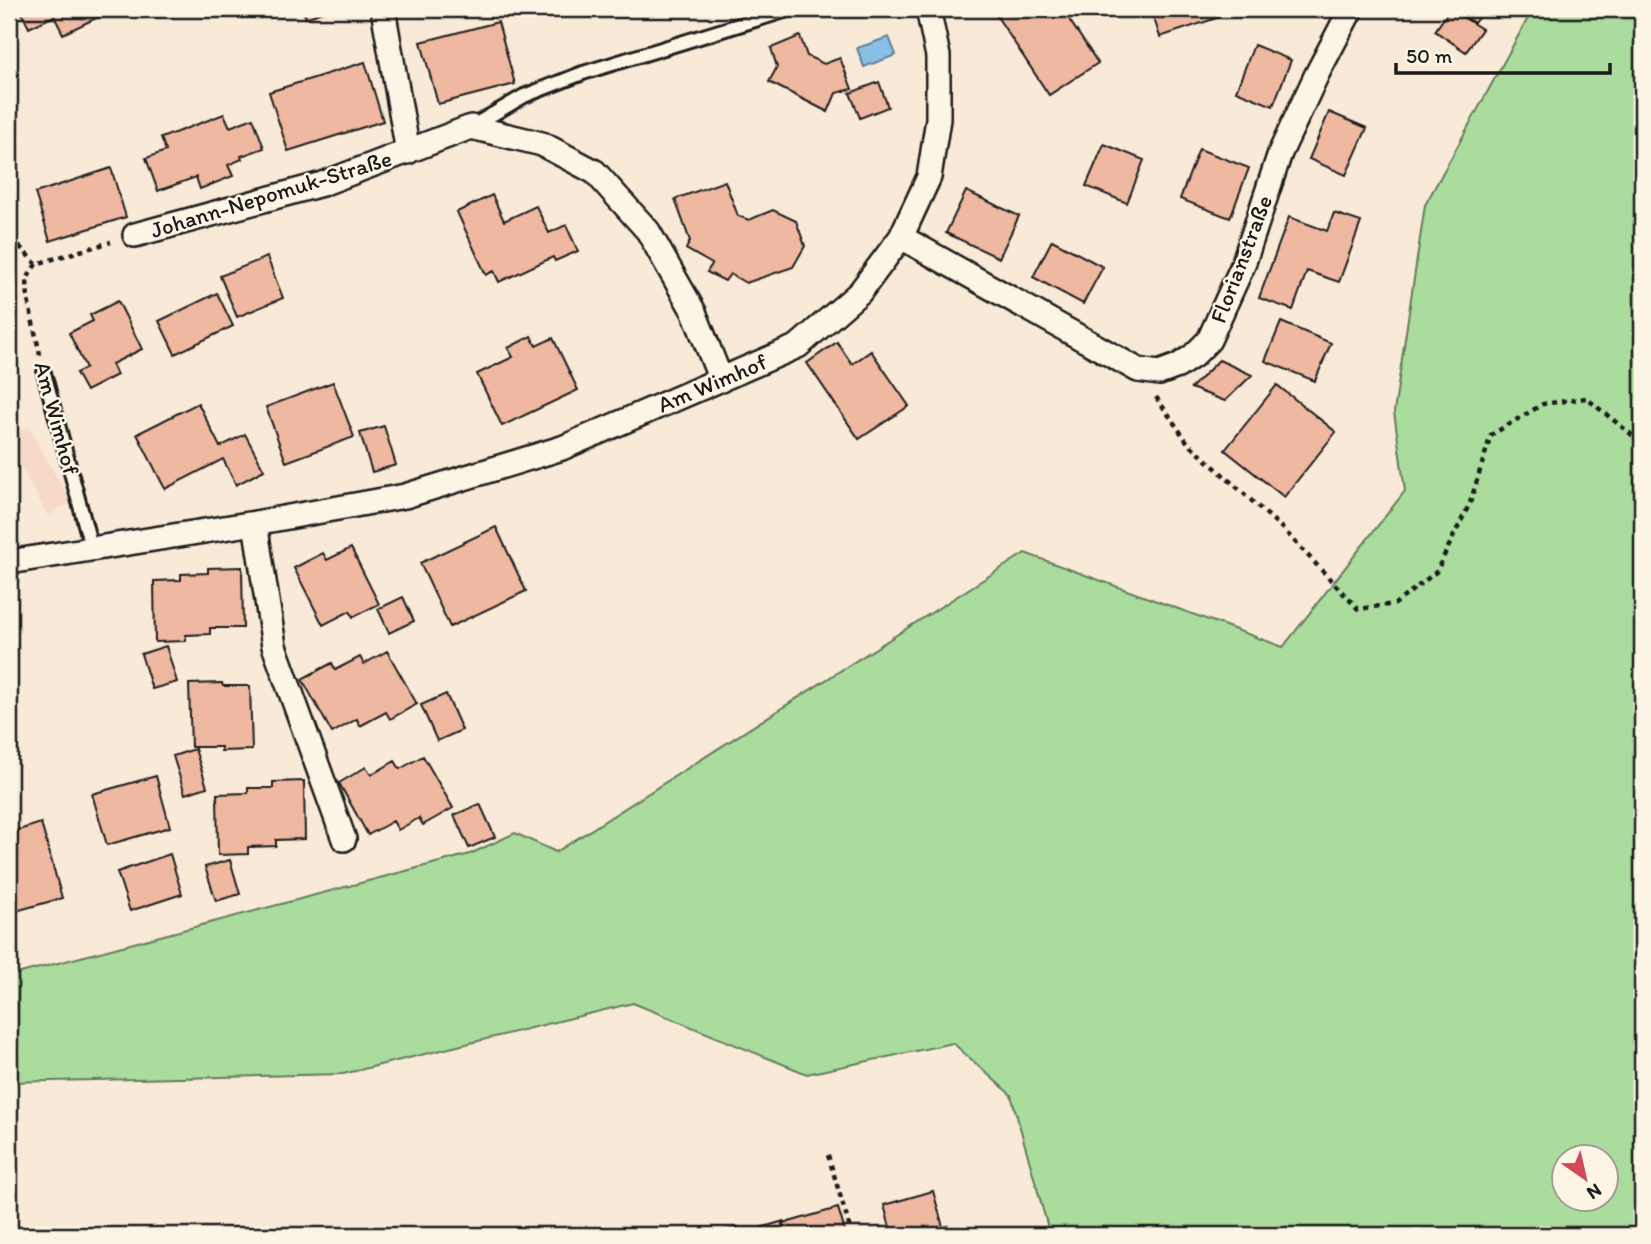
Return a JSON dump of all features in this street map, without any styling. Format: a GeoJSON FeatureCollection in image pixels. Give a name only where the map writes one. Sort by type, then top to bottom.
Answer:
{"type":"FeatureCollection","features":[{"type":"Feature","properties":{"kind":"street","name":"Johann-Nepomuk-Straße"},"geometry":{"type":"LineString","coordinates":[[383,9],[408,152]]}},
{"type":"Feature","properties":{"kind":"street","name":"Am Wimhof"},"geometry":{"type":"LineString","coordinates":[[9,562],[405,496],[562,447],[798,346],[860,292],[901,237],[929,177],[938,119],[938,56],[928,9]]}},
{"type":"Feature","properties":{"kind":"street","name":"Florianstraße"},"geometry":{"type":"LineString","coordinates":[[1138,370],[1159,373],[1178,366],[1209,340],[1243,265],[1280,153],[1351,9]]}},
{"type":"Feature","properties":{"kind":"street","name":"Johann-Nepomuk-Straße"},"geometry":{"type":"LineString","coordinates":[[135,236],[322,184],[471,127]]}},
{"type":"Feature","properties":{"kind":"street"},"geometry":{"type":"LineString","coordinates":[[471,127],[542,144],[595,172],[648,231],[694,312],[721,380]]}},
{"type":"Feature","properties":{"kind":"street"},"geometry":{"type":"LineString","coordinates":[[901,237],[1138,370]]}},
{"type":"Feature","properties":{"kind":"street"},"geometry":{"type":"LineString","coordinates":[[255,523],[274,646],[344,839]]}},
{"type":"Feature","properties":{"kind":"lane","name":"Johann-Nepomuk-Straße"},"geometry":{"type":"LineString","coordinates":[[471,127],[524,96],[583,73],[792,9]]}},
{"type":"Feature","properties":{"kind":"lane","name":"Am Wimhof"},"geometry":{"type":"LineString","coordinates":[[44,373],[92,550]]}},
{"type":"Feature","properties":{"kind":"path"},"geometry":{"type":"LineString","coordinates":[[9,249],[20,247],[36,264],[135,236]]}},
{"type":"Feature","properties":{"kind":"path","name":"Am Wimhof"},"geometry":{"type":"LineString","coordinates":[[36,264],[27,279],[44,373]]}},
{"type":"Feature","properties":{"kind":"path"},"geometry":{"type":"LineString","coordinates":[[1138,370],[1188,443],[1284,530],[1358,609],[1395,604],[1436,572],[1469,503],[1491,435],[1544,404],[1586,398],[1642,443]]}},
{"type":"Feature","properties":{"kind":"path"},"geometry":{"type":"LineString","coordinates":[[828,1155],[852,1235]]}},
{"type":"Feature","properties":{"kind":"shaded area"},"geometry":{"type":"Polygon","coordinates":[[[28,426],[71,502],[48,516],[9,446],[9,437],[28,426]]]}},
{"type":"Feature","properties":{"kind":"green space"},"geometry":{"type":"Polygon","coordinates":[[[1533,9],[1642,9],[1642,1235],[1050,1235],[1011,1095],[953,1043],[807,1074],[633,1003],[343,1074],[9,1082],[9,976],[470,854],[515,833],[556,852],[1025,553],[1283,647],[1405,491],[1394,412],[1425,205],[1533,9]]]}},
{"type":"Feature","properties":{"kind":"water"},"geometry":{"type":"Polygon","coordinates":[[[889,37],[896,55],[864,67],[857,48],[889,37]]]}},
{"type":"Feature","properties":{"kind":"building"},"geometry":{"type":"Polygon","coordinates":[[[20,9],[115,9],[63,34],[54,16],[29,28],[20,9]]]}},
{"type":"Feature","properties":{"kind":"building"},"geometry":{"type":"Polygon","coordinates":[[[302,9],[330,9],[306,18],[302,9]]]}},
{"type":"Feature","properties":{"kind":"building"},"geometry":{"type":"Polygon","coordinates":[[[992,9],[1062,9],[1098,63],[1049,95],[992,9]]]}},
{"type":"Feature","properties":{"kind":"building"},"geometry":{"type":"Polygon","coordinates":[[[1138,9],[1217,9],[1220,17],[1160,37],[1152,12],[1140,16],[1138,9]]]}},
{"type":"Feature","properties":{"kind":"building"},"geometry":{"type":"Polygon","coordinates":[[[1450,9],[1482,29],[1466,52],[1435,31],[1450,9]]]}},
{"type":"Feature","properties":{"kind":"building"},"geometry":{"type":"Polygon","coordinates":[[[1453,9],[1485,9],[1474,23],[1453,9]]]}},
{"type":"Feature","properties":{"kind":"building"},"geometry":{"type":"Polygon","coordinates":[[[498,22],[515,84],[438,104],[421,42],[498,22]]]}},
{"type":"Feature","properties":{"kind":"building"},"geometry":{"type":"Polygon","coordinates":[[[800,36],[807,56],[824,64],[840,58],[852,89],[836,93],[828,112],[769,82],[777,67],[771,48],[800,36]]]}},
{"type":"Feature","properties":{"kind":"building"},"geometry":{"type":"Polygon","coordinates":[[[1254,45],[1291,60],[1273,106],[1236,91],[1254,45]]]}},
{"type":"Feature","properties":{"kind":"building"},"geometry":{"type":"Polygon","coordinates":[[[365,62],[383,121],[288,151],[269,92],[365,62]]]}},
{"type":"Feature","properties":{"kind":"building"},"geometry":{"type":"Polygon","coordinates":[[[879,82],[888,107],[860,118],[850,93],[879,82]]]}},
{"type":"Feature","properties":{"kind":"building"},"geometry":{"type":"Polygon","coordinates":[[[1329,112],[1367,128],[1346,175],[1309,159],[1329,112]]]}},
{"type":"Feature","properties":{"kind":"building"},"geometry":{"type":"Polygon","coordinates":[[[224,114],[230,127],[253,118],[264,148],[241,156],[242,159],[228,165],[233,176],[200,189],[196,177],[158,191],[146,158],[166,151],[161,138],[224,114]]]}},
{"type":"Feature","properties":{"kind":"building"},"geometry":{"type":"Polygon","coordinates":[[[1104,144],[1144,160],[1127,203],[1086,186],[1104,144]]]}},
{"type":"Feature","properties":{"kind":"building"},"geometry":{"type":"Polygon","coordinates":[[[1199,149],[1249,168],[1230,218],[1180,199],[1199,149]]]}},
{"type":"Feature","properties":{"kind":"building"},"geometry":{"type":"Polygon","coordinates":[[[111,168],[126,217],[50,241],[35,193],[111,168]]]}},
{"type":"Feature","properties":{"kind":"building"},"geometry":{"type":"Polygon","coordinates":[[[725,181],[738,216],[749,220],[773,210],[796,221],[805,246],[793,267],[746,283],[730,274],[725,281],[707,272],[712,264],[686,249],[690,241],[675,199],[725,181]]]}},
{"type":"Feature","properties":{"kind":"building"},"geometry":{"type":"Polygon","coordinates":[[[966,191],[1019,216],[999,258],[946,233],[966,191]]]}},
{"type":"Feature","properties":{"kind":"building"},"geometry":{"type":"Polygon","coordinates":[[[492,195],[504,221],[536,206],[549,233],[566,225],[578,251],[555,261],[553,257],[499,282],[494,271],[486,275],[457,212],[492,195]]]}},
{"type":"Feature","properties":{"kind":"building"},"geometry":{"type":"Polygon","coordinates":[[[1334,213],[1361,222],[1339,282],[1307,271],[1293,310],[1259,298],[1289,217],[1327,231],[1334,213]]]}},
{"type":"Feature","properties":{"kind":"building"},"geometry":{"type":"Polygon","coordinates":[[[1052,240],[1103,267],[1083,304],[1033,277],[1052,240]]]}},
{"type":"Feature","properties":{"kind":"building"},"geometry":{"type":"Polygon","coordinates":[[[267,257],[283,298],[237,317],[220,276],[267,257]]]}},
{"type":"Feature","properties":{"kind":"building"},"geometry":{"type":"Polygon","coordinates":[[[217,293],[233,326],[175,354],[159,321],[217,293]]]}},
{"type":"Feature","properties":{"kind":"building"},"geometry":{"type":"Polygon","coordinates":[[[118,301],[142,349],[112,364],[117,375],[86,391],[76,373],[86,368],[69,333],[93,321],[90,315],[118,301]]]}},
{"type":"Feature","properties":{"kind":"building"},"geometry":{"type":"Polygon","coordinates":[[[1281,322],[1331,343],[1315,381],[1265,361],[1281,322]]]}},
{"type":"Feature","properties":{"kind":"building"},"geometry":{"type":"Polygon","coordinates":[[[531,336],[536,346],[553,338],[578,390],[502,426],[477,374],[513,357],[508,348],[531,336]]]}},
{"type":"Feature","properties":{"kind":"building"},"geometry":{"type":"Polygon","coordinates":[[[837,342],[852,364],[871,351],[909,406],[859,439],[807,363],[837,342]]]}},
{"type":"Feature","properties":{"kind":"building"},"geometry":{"type":"Polygon","coordinates":[[[1219,360],[1252,375],[1225,401],[1191,388],[1219,360]]]}},
{"type":"Feature","properties":{"kind":"building"},"geometry":{"type":"Polygon","coordinates":[[[333,382],[354,437],[286,462],[266,407],[333,382]]]}},
{"type":"Feature","properties":{"kind":"building"},"geometry":{"type":"Polygon","coordinates":[[[1277,385],[1336,432],[1284,497],[1225,450],[1277,385]]]}},
{"type":"Feature","properties":{"kind":"building"},"geometry":{"type":"Polygon","coordinates":[[[198,403],[220,447],[245,434],[264,470],[236,485],[223,459],[165,489],[137,434],[198,403]]]}},
{"type":"Feature","properties":{"kind":"building"},"geometry":{"type":"Polygon","coordinates":[[[384,426],[396,465],[372,472],[360,433],[384,426]]]}},
{"type":"Feature","properties":{"kind":"building"},"geometry":{"type":"Polygon","coordinates":[[[496,527],[526,591],[450,627],[420,563],[496,527]]]}},
{"type":"Feature","properties":{"kind":"building"},"geometry":{"type":"Polygon","coordinates":[[[351,548],[379,604],[353,617],[350,611],[323,625],[294,568],[323,553],[327,560],[351,548]]]}},
{"type":"Feature","properties":{"kind":"building"},"geometry":{"type":"Polygon","coordinates":[[[242,567],[243,628],[210,628],[210,634],[186,635],[186,641],[155,642],[154,581],[181,580],[181,574],[208,573],[208,568],[242,567]]]}},
{"type":"Feature","properties":{"kind":"building"},"geometry":{"type":"Polygon","coordinates":[[[403,597],[414,621],[389,633],[378,609],[403,597]]]}},
{"type":"Feature","properties":{"kind":"building"},"geometry":{"type":"Polygon","coordinates":[[[166,646],[177,682],[152,689],[141,654],[166,646]]]}},
{"type":"Feature","properties":{"kind":"building"},"geometry":{"type":"Polygon","coordinates":[[[387,651],[417,704],[390,719],[386,712],[360,726],[357,719],[332,733],[302,679],[332,663],[335,670],[360,657],[364,664],[387,651]]]}},
{"type":"Feature","properties":{"kind":"building"},"geometry":{"type":"Polygon","coordinates":[[[222,683],[223,686],[250,686],[252,750],[221,751],[221,747],[191,747],[189,684],[222,683]]]}},
{"type":"Feature","properties":{"kind":"building"},"geometry":{"type":"Polygon","coordinates":[[[446,694],[462,730],[437,741],[421,705],[446,694]]]}},
{"type":"Feature","properties":{"kind":"building"},"geometry":{"type":"Polygon","coordinates":[[[195,749],[207,787],[185,794],[173,756],[195,749]]]}},
{"type":"Feature","properties":{"kind":"building"},"geometry":{"type":"Polygon","coordinates":[[[423,756],[453,808],[423,825],[419,818],[398,830],[393,821],[368,835],[339,783],[366,767],[371,775],[395,761],[400,769],[423,756]]]}},
{"type":"Feature","properties":{"kind":"building"},"geometry":{"type":"Polygon","coordinates":[[[156,776],[170,827],[107,845],[92,794],[156,776]]]}},
{"type":"Feature","properties":{"kind":"building"},"geometry":{"type":"Polygon","coordinates":[[[304,781],[305,839],[276,840],[276,846],[248,847],[248,854],[218,855],[217,794],[248,793],[248,788],[273,788],[273,782],[304,781]]]}},
{"type":"Feature","properties":{"kind":"building"},"geometry":{"type":"Polygon","coordinates":[[[480,804],[495,837],[469,848],[454,815],[480,804]]]}},
{"type":"Feature","properties":{"kind":"building"},"geometry":{"type":"Polygon","coordinates":[[[41,823],[62,898],[9,913],[9,833],[41,823]]]}},
{"type":"Feature","properties":{"kind":"building"},"geometry":{"type":"Polygon","coordinates":[[[170,854],[182,894],[130,911],[117,872],[170,854]]]}},
{"type":"Feature","properties":{"kind":"building"},"geometry":{"type":"Polygon","coordinates":[[[230,860],[240,894],[216,901],[205,867],[230,860]]]}},
{"type":"Feature","properties":{"kind":"building"},"geometry":{"type":"Polygon","coordinates":[[[933,1191],[943,1227],[914,1235],[892,1235],[884,1205],[933,1191]]]}},
{"type":"Feature","properties":{"kind":"building"},"geometry":{"type":"Polygon","coordinates":[[[838,1208],[846,1235],[785,1235],[782,1224],[838,1208]]]}},
{"type":"Feature","properties":{"kind":"building"},"geometry":{"type":"Polygon","coordinates":[[[784,1221],[782,1224],[785,1235],[762,1235],[760,1228],[784,1221]]]}},
{"type":"Feature","properties":{"kind":"building"},"geometry":{"type":"Polygon","coordinates":[[[948,1226],[950,1235],[914,1235],[943,1227],[948,1226]]]}},
{"type":"Feature","properties":{"kind":"building"},"geometry":{"type":"Polygon","coordinates":[[[738,1227],[740,1235],[710,1235],[710,1234],[738,1227]]]}}]}
